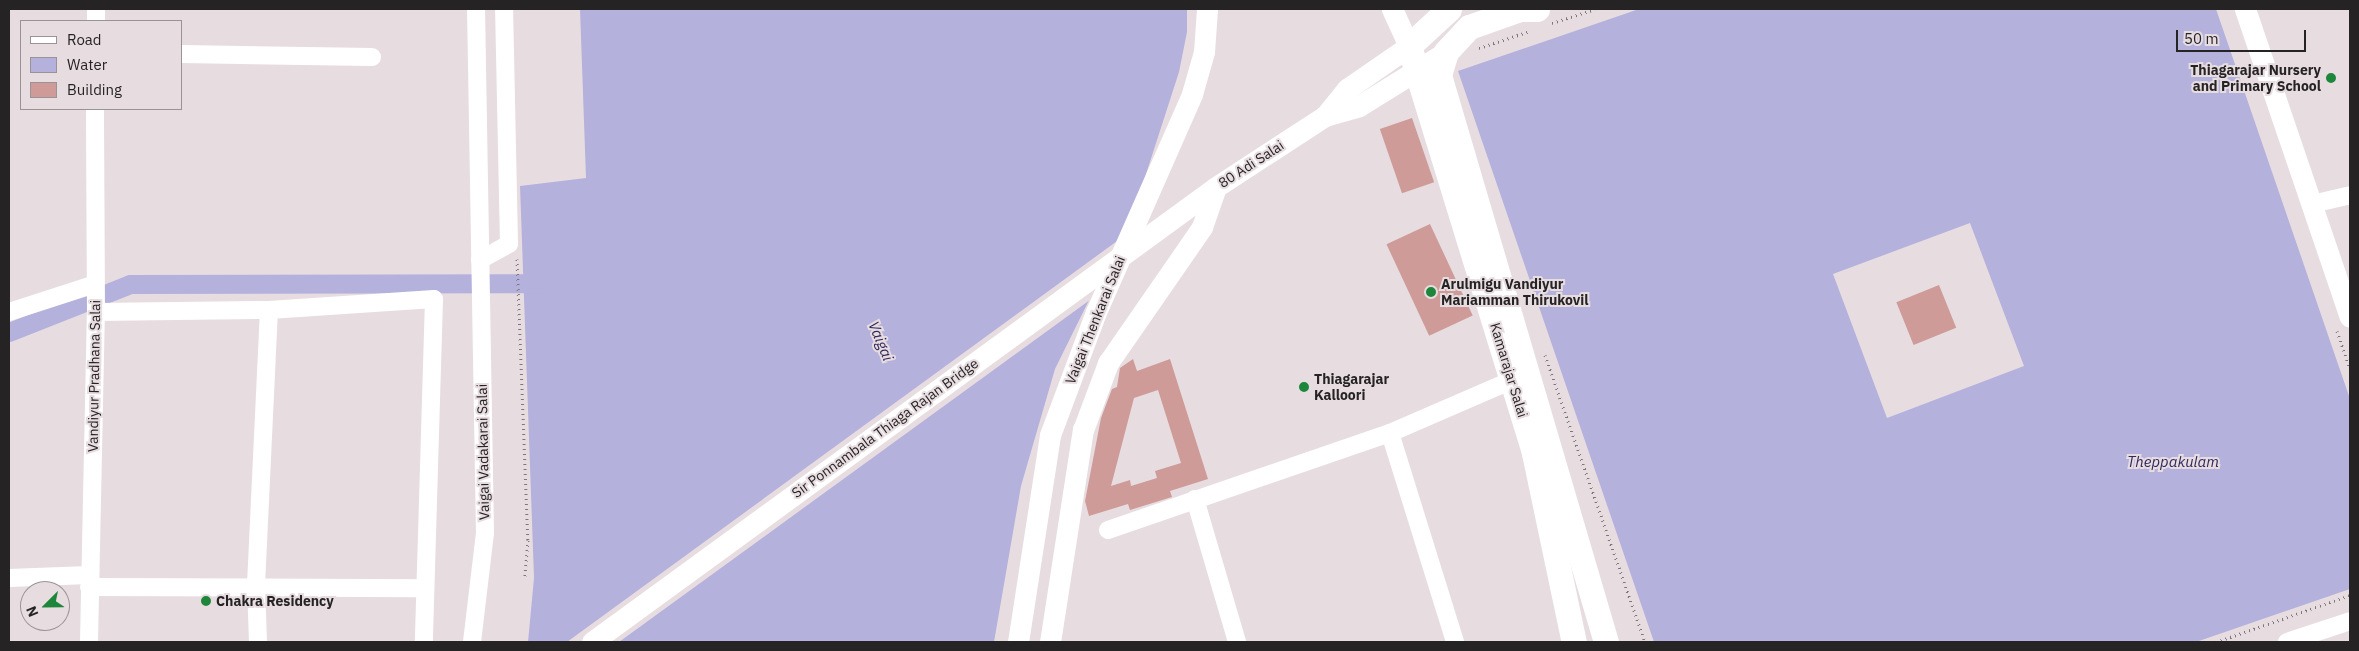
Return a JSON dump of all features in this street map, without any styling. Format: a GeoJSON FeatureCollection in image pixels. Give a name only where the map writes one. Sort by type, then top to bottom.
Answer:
{"type":"FeatureCollection","features":[{"type":"Feature","properties":{"kind":"highway"},"geometry":{"type":"LineString","coordinates":[[1409,46],[1449,9]]}},
{"type":"Feature","properties":{"kind":"highway"},"geometry":{"type":"LineString","coordinates":[[1446,52],[1469,27],[1520,9],[1542,20]]}},
{"type":"Feature","properties":{"kind":"highway","name":"Kamarajar Salai"},"geometry":{"type":"LineString","coordinates":[[1409,46],[1521,376],[1606,642]]}},
{"type":"Feature","properties":{"kind":"highway","name":"Kamarajar Salai"},"geometry":{"type":"LineString","coordinates":[[1446,52],[1439,75],[1521,376],[1534,453],[1574,642]]}},
{"type":"Feature","properties":{"kind":"main road","name":"Vaigai Thenkarai Salai"},"geometry":{"type":"LineString","coordinates":[[1018,642],[1050,435],[1096,312],[1192,94],[1204,52],[1208,9]]}},
{"type":"Feature","properties":{"kind":"main road"},"geometry":{"type":"LineString","coordinates":[[1392,9],[1409,46]]}},
{"type":"Feature","properties":{"kind":"main road"},"geometry":{"type":"LineString","coordinates":[[2245,9],[2350,318]]}},
{"type":"Feature","properties":{"kind":"main road","name":"80 Adi Salai"},"geometry":{"type":"LineString","coordinates":[[1325,116],[1347,89],[1409,46]]}},
{"type":"Feature","properties":{"kind":"main road","name":"80 Adi Salai"},"geometry":{"type":"LineString","coordinates":[[1179,216],[1216,187],[1325,116],[1359,106],[1446,52]]}},
{"type":"Feature","properties":{"kind":"main road","name":"Vaigai Thenkarai Salai"},"geometry":{"type":"LineString","coordinates":[[1050,642],[1083,430],[1108,363],[1202,227],[1216,187]]}},
{"type":"Feature","properties":{"kind":"main road","name":"Sir Ponnambala Thiaga Rajan Bridge"},"geometry":{"type":"LineString","coordinates":[[592,642],[1179,216]]}},
{"type":"Feature","properties":{"kind":"street","name":"Vaigai Vadakarai Salai"},"geometry":{"type":"LineString","coordinates":[[472,642],[485,533],[479,300],[476,9]]}},
{"type":"Feature","properties":{"kind":"street"},"geometry":{"type":"LineString","coordinates":[[479,268],[509,244],[504,9]]}},
{"type":"Feature","properties":{"kind":"street"},"geometry":{"type":"LineString","coordinates":[[182,54],[372,57]]}},
{"type":"Feature","properties":{"kind":"street","name":"Vandiyur Pradhana Salai"},"geometry":{"type":"LineString","coordinates":[[89,642],[96,311],[95,110]]}},
{"type":"Feature","properties":{"kind":"street"},"geometry":{"type":"LineString","coordinates":[[2312,204],[2350,195]]}},
{"type":"Feature","properties":{"kind":"street"},"geometry":{"type":"LineString","coordinates":[[9,312],[95,285]]}},
{"type":"Feature","properties":{"kind":"street"},"geometry":{"type":"LineString","coordinates":[[96,311],[269,310],[434,299],[424,588],[424,642]]}},
{"type":"Feature","properties":{"kind":"street"},"geometry":{"type":"LineString","coordinates":[[258,642],[256,585],[269,310]]}},
{"type":"Feature","properties":{"kind":"street"},"geometry":{"type":"LineString","coordinates":[[1108,530],[1390,433],[1521,376]]}},
{"type":"Feature","properties":{"kind":"street"},"geometry":{"type":"LineString","coordinates":[[1390,433],[1455,642]]}},
{"type":"Feature","properties":{"kind":"street"},"geometry":{"type":"LineString","coordinates":[[1194,499],[1237,642]]}},
{"type":"Feature","properties":{"kind":"street"},"geometry":{"type":"LineString","coordinates":[[9,578],[424,588]]}},
{"type":"Feature","properties":{"kind":"street"},"geometry":{"type":"LineString","coordinates":[[2287,642],[2350,621]]}},
{"type":"Feature","properties":{"kind":"path"},"geometry":{"type":"LineString","coordinates":[[1475,49],[1542,20],[1595,9]]}},
{"type":"Feature","properties":{"kind":"path"},"geometry":{"type":"LineString","coordinates":[[517,270],[528,540],[525,578]]}},
{"type":"Feature","properties":{"kind":"path"},"geometry":{"type":"LineString","coordinates":[[1543,350],[1645,642]]}},
{"type":"Feature","properties":{"kind":"path"},"geometry":{"type":"LineString","coordinates":[[2216,642],[2350,595]]}},
{"type":"Feature","properties":{"kind":"water","name":"Vaigai"},"geometry":{"type":"Polygon","coordinates":[[[580,9],[1187,9],[1187,32],[1179,72],[1136,205],[1055,369],[1021,486],[994,642],[528,642],[534,578],[520,186],[586,178],[580,9]]]}},
{"type":"Feature","properties":{"kind":"water","name":"Theppakulam"},"geometry":{"type":"Polygon","coordinates":[[[1639,9],[2216,9],[2350,399],[2350,589],[2196,642],[1654,642],[1458,71],[1639,9]],[[1970,223],[1833,274],[1887,418],[2024,366],[1970,223]]]}},
{"type":"Feature","properties":{"kind":"pier"},"geometry":{"type":"Polygon","coordinates":[[[1124,236],[1094,297],[619,642],[567,642],[1124,236]]]}},
{"type":"Feature","properties":{"kind":"building"},"geometry":{"type":"Polygon","coordinates":[[[1412,118],[1434,182],[1402,193],[1380,129],[1412,118]]]}},
{"type":"Feature","properties":{"kind":"building"},"geometry":{"type":"Polygon","coordinates":[[[1430,224],[1473,316],[1429,336],[1386,244],[1430,224]]]}},
{"type":"Feature","properties":{"kind":"building"},"geometry":{"type":"Polygon","coordinates":[[[1939,285],[1956,328],[1914,345],[1896,302],[1939,285]]]}},
{"type":"Feature","properties":{"kind":"building"},"geometry":{"type":"Polygon","coordinates":[[[1133,359],[1137,371],[1170,359],[1208,479],[1170,491],[1172,497],[1130,510],[1128,504],[1089,516],[1085,501],[1101,418],[1112,389],[1117,387],[1120,368],[1133,359]],[[1158,390],[1134,398],[1111,486],[1130,480],[1131,486],[1157,478],[1155,471],[1181,463],[1158,390]]]}},
{"type":"Feature","properties":{"kind":"waterway"},"geometry":{"type":"LineString","coordinates":[[9,332],[130,284],[551,283]]}},
{"type":"Feature","properties":{"kind":"place","name":"Thiagarajar Nursery and Primary School"},"geometry":{"type":"Point","coordinates":[2331,78]}},
{"type":"Feature","properties":{"kind":"place","name":"Arulmigu Vandiyur Mariamman Thirukovil"},"geometry":{"type":"Point","coordinates":[1431,292]}},
{"type":"Feature","properties":{"kind":"place","name":"Thiagarajar Kalloori"},"geometry":{"type":"Point","coordinates":[1304,387]}},
{"type":"Feature","properties":{"kind":"place","name":"Chakra Residency"},"geometry":{"type":"Point","coordinates":[206,601]}}]}
